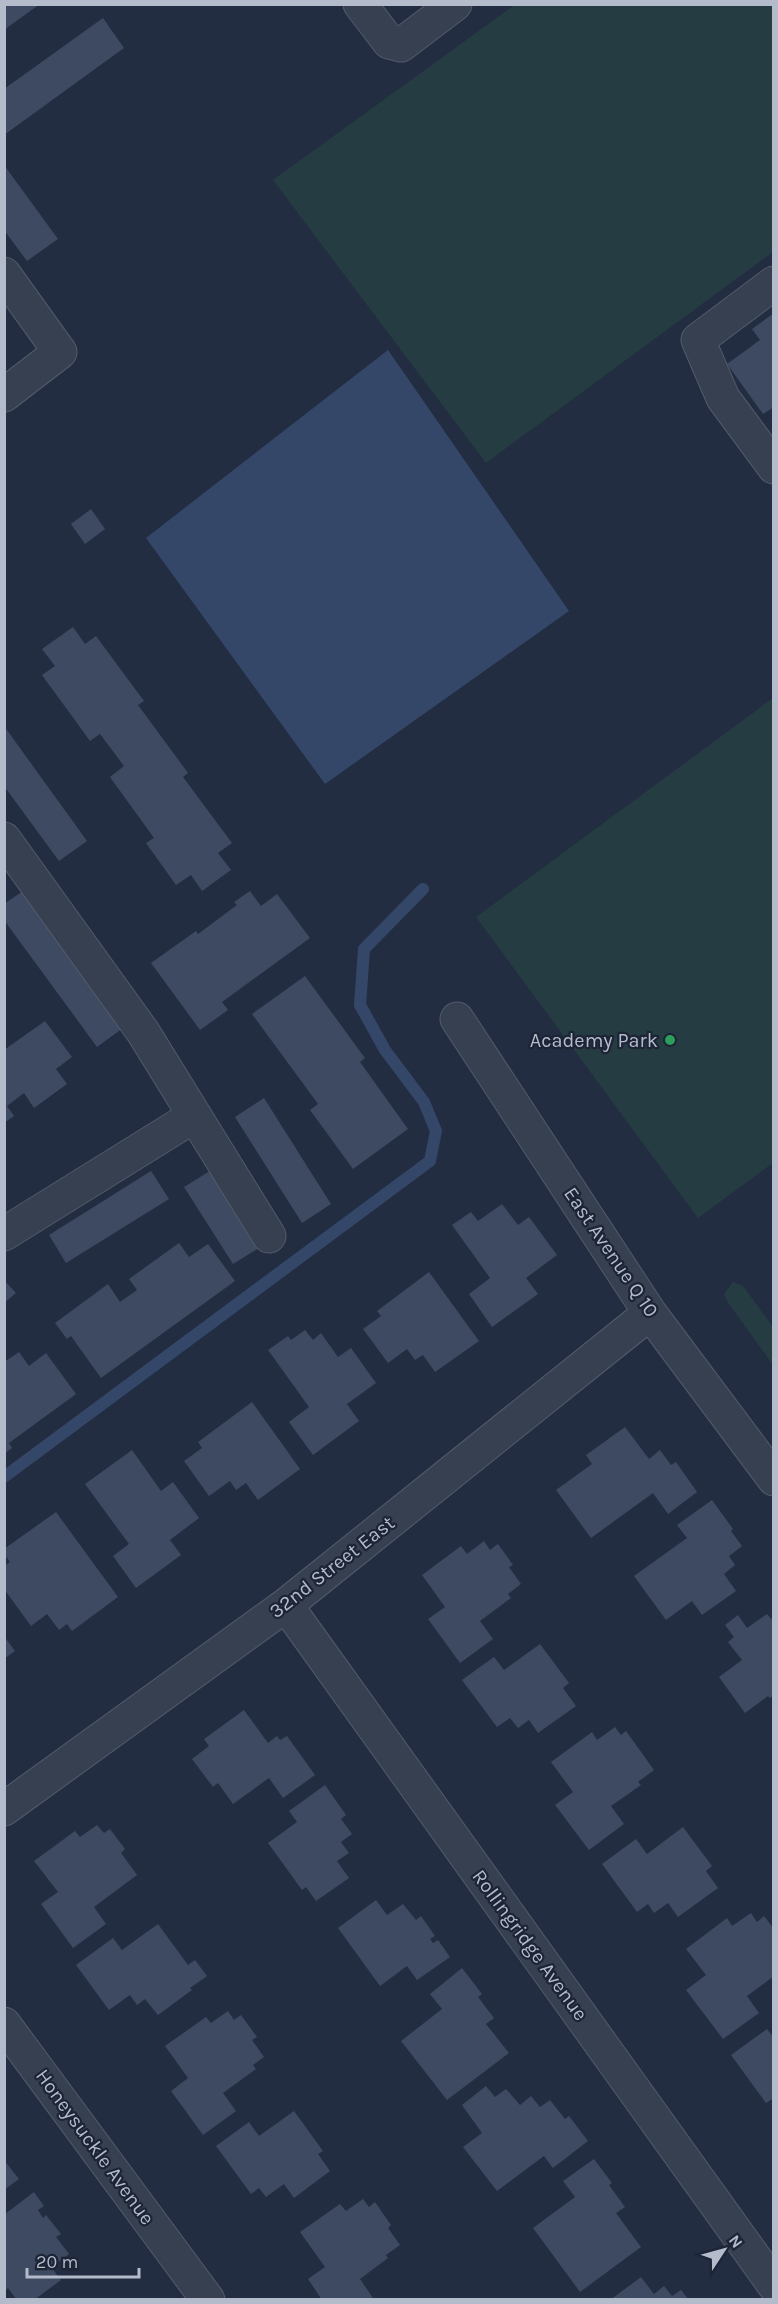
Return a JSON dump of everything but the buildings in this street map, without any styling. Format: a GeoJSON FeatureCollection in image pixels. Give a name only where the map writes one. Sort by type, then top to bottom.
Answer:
{"type":"FeatureCollection","features":[{"type":"Feature","properties":{"kind":"street"},"geometry":{"type":"LineString","coordinates":[[360,4],[388,42],[401,45],[455,4]]}},
{"type":"Feature","properties":{"kind":"street"},"geometry":{"type":"LineString","coordinates":[[4,274],[60,352],[4,395]]}},
{"type":"Feature","properties":{"kind":"street"},"geometry":{"type":"LineString","coordinates":[[774,283],[698,340],[723,398],[774,467]]}},
{"type":"Feature","properties":{"kind":"street"},"geometry":{"type":"LineString","coordinates":[[4,839],[143,1032],[269,1236]]}},
{"type":"Feature","properties":{"kind":"street","name":"East Avenue Q 10"},"geometry":{"type":"LineString","coordinates":[[457,1019],[650,1312],[774,1479]]}},
{"type":"Feature","properties":{"kind":"street"},"geometry":{"type":"LineString","coordinates":[[4,1234],[194,1116]]}},
{"type":"Feature","properties":{"kind":"street","name":"32nd Street East"},"geometry":{"type":"LineString","coordinates":[[4,1809],[286,1605],[650,1312]]}},
{"type":"Feature","properties":{"kind":"street","name":"Rollingridge Avenue"},"geometry":{"type":"LineString","coordinates":[[286,1605],[774,2285]]}},
{"type":"Feature","properties":{"kind":"street","name":"Honeysuckle Avenue"},"geometry":{"type":"LineString","coordinates":[[4,2024],[208,2300]]}},
{"type":"Feature","properties":{"kind":"green space"},"geometry":{"type":"Polygon","coordinates":[[[516,4],[773,5],[773,252],[486,463],[273,180],[516,4]]]}},
{"type":"Feature","properties":{"kind":"green space","name":"Academy Park"},"geometry":{"type":"Polygon","coordinates":[[[773,698],[773,1163],[698,1218],[476,917],[773,698]]]}},
{"type":"Feature","properties":{"kind":"green space"},"geometry":{"type":"Polygon","coordinates":[[[733,1282],[743,1286],[773,1327],[773,1365],[727,1301],[724,1294],[733,1282]]]}},
{"type":"Feature","properties":{"kind":"water"},"geometry":{"type":"Polygon","coordinates":[[[388,350],[569,611],[325,784],[146,538],[388,350]]]}},
{"type":"Feature","properties":{"kind":"waterway"},"geometry":{"type":"LineString","coordinates":[[4,1477],[430,1161],[436,1131],[424,1102],[385,1050],[360,1005],[364,949],[423,889]]}},
{"type":"Feature","properties":{"kind":"place","name":"Academy Park"},"geometry":{"type":"Point","coordinates":[670,1040]}}]}
